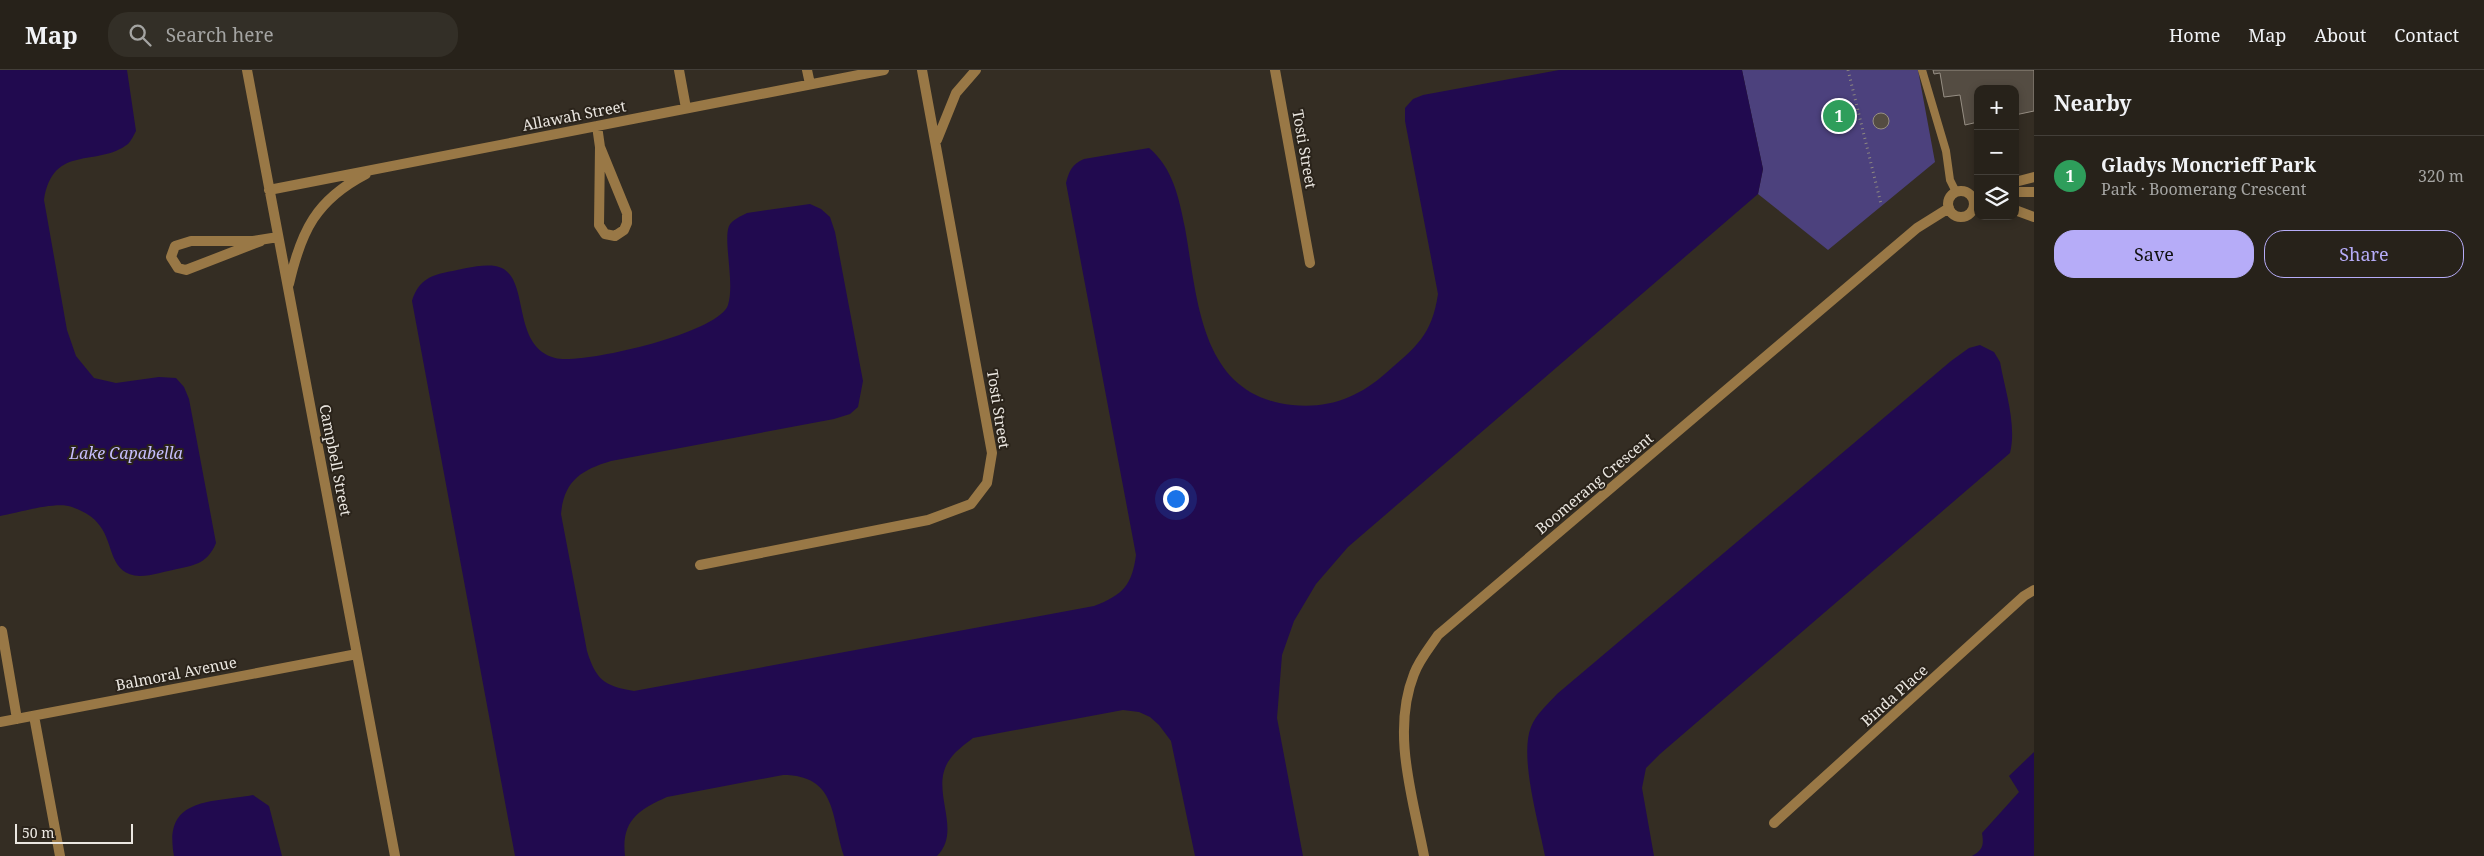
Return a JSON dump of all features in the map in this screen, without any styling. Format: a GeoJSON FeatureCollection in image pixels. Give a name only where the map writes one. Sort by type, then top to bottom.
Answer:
{"type":"FeatureCollection","features":[{"type":"Feature","properties":{"kind":"street","name":"Campbell Street"},"geometry":{"type":"LineString","coordinates":[[247,70],[395,856]]}},
{"type":"Feature","properties":{"kind":"street"},"geometry":{"type":"LineString","coordinates":[[679,70],[686,108]]}},
{"type":"Feature","properties":{"kind":"street"},"geometry":{"type":"LineString","coordinates":[[807,70],[810,84]]}},
{"type":"Feature","properties":{"kind":"street","name":"Allawah Street"},"geometry":{"type":"LineString","coordinates":[[269,190],[884,70]]}},
{"type":"Feature","properties":{"kind":"street","name":"Tosti Street"},"geometry":{"type":"LineString","coordinates":[[700,565],[928,520],[971,504],[987,483],[992,453],[922,70]]}},
{"type":"Feature","properties":{"kind":"street"},"geometry":{"type":"LineString","coordinates":[[936,143],[956,94],[976,70]]}},
{"type":"Feature","properties":{"kind":"street","name":"Tosti Street"},"geometry":{"type":"LineString","coordinates":[[1275,72],[1310,263]]}},
{"type":"Feature","properties":{"kind":"street"},"geometry":{"type":"LineString","coordinates":[[596,126],[600,148],[599,225],[605,234],[615,236],[624,230],[628,217],[600,148]]}},
{"type":"Feature","properties":{"kind":"street"},"geometry":{"type":"LineString","coordinates":[[288,290],[299,246],[316,213],[343,188],[378,169]]}},
{"type":"Feature","properties":{"kind":"street"},"geometry":{"type":"LineString","coordinates":[[2019,181],[2034,177]]}},
{"type":"Feature","properties":{"kind":"street"},"geometry":{"type":"LineString","coordinates":[[1961,192],[1973,199],[1974,207],[1973,213],[1962,217],[1956,216],[1949,208],[1949,200],[1961,192],[1974,192]]}},
{"type":"Feature","properties":{"kind":"street"},"geometry":{"type":"LineString","coordinates":[[2019,192],[2034,192]]}},
{"type":"Feature","properties":{"kind":"street","name":"Boomerang Crescent"},"geometry":{"type":"LineString","coordinates":[[1424,856],[1405,754],[1403,727],[1406,699],[1414,673],[1438,635],[1917,228],[1949,208]]}},
{"type":"Feature","properties":{"kind":"street"},"geometry":{"type":"LineString","coordinates":[[2019,210],[2034,210]]}},
{"type":"Feature","properties":{"kind":"street"},"geometry":{"type":"LineString","coordinates":[[2019,211],[2034,217]]}},
{"type":"Feature","properties":{"kind":"street"},"geometry":{"type":"LineString","coordinates":[[261,240],[186,270],[178,268],[171,258],[173,248],[185,241],[278,238]]}},
{"type":"Feature","properties":{"kind":"street","name":"Binda Place"},"geometry":{"type":"LineString","coordinates":[[1774,823],[2024,596],[2034,590]]}},
{"type":"Feature","properties":{"kind":"street"},"geometry":{"type":"LineString","coordinates":[[2,631],[16,719]]}},
{"type":"Feature","properties":{"kind":"street","name":"Balmoral Avenue"},"geometry":{"type":"LineString","coordinates":[[0,722],[357,654]]}},
{"type":"Feature","properties":{"kind":"street"},"geometry":{"type":"LineString","coordinates":[[34,716],[60,856]]}},
{"type":"Feature","properties":{"kind":"lane"},"geometry":{"type":"LineString","coordinates":[[1922,70],[1946,151],[1950,180],[1961,192]]}},
{"type":"Feature","properties":{"kind":"path"},"geometry":{"type":"LineString","coordinates":[[1848,70],[1881,204]]}},
{"type":"Feature","properties":{"kind":"shaded area"},"geometry":{"type":"Polygon","coordinates":[[[1742,70],[1918,70],[1935,162],[1828,250],[1758,194],[1763,169],[1742,70]]]}},
{"type":"Feature","properties":{"kind":"water","name":"Lake Capabella"},"geometry":{"type":"Polygon","coordinates":[[[0,70],[127,70],[136,131],[131,140],[116,151],[66,164],[57,171],[49,182],[44,200],[67,330],[76,356],[94,378],[116,383],[159,377],[176,378],[184,387],[189,399],[216,543],[209,555],[201,562],[184,568],[149,575],[130,574],[117,564],[104,533],[97,522],[80,510],[56,505],[0,516],[0,70]]]}},
{"type":"Feature","properties":{"kind":"water"},"geometry":{"type":"Polygon","coordinates":[[[1559,70],[1742,70],[1763,169],[1758,194],[1348,547],[1316,584],[1294,621],[1282,655],[1277,718],[1303,856],[1195,856],[1171,741],[1159,725],[1150,717],[1139,712],[1123,710],[973,738],[966,743],[950,758],[943,774],[942,786],[947,835],[944,846],[937,856],[844,856],[833,813],[823,790],[813,782],[801,777],[783,775],[667,797],[657,802],[640,812],[629,825],[624,844],[625,856],[515,856],[412,301],[416,290],[423,282],[443,273],[482,266],[495,266],[507,271],[514,281],[525,325],[531,339],[540,351],[555,358],[592,357],[648,345],[676,336],[719,316],[728,305],[730,296],[727,242],[729,226],[739,217],[747,213],[810,204],[821,209],[830,217],[835,232],[863,381],[858,407],[850,414],[834,419],[611,461],[583,473],[570,485],[566,493],[561,514],[587,651],[594,669],[608,684],[634,691],[1094,606],[1112,598],[1124,588],[1132,574],[1136,555],[1066,183],[1074,166],[1084,159],[1149,148],[1164,165],[1174,184],[1185,228],[1200,313],[1209,340],[1221,364],[1238,383],[1262,398],[1292,405],[1306,406],[1331,403],[1354,395],[1376,381],[1414,347],[1432,320],[1438,294],[1405,121],[1405,108],[1413,99],[1423,95],[1559,70]]]}},
{"type":"Feature","properties":{"kind":"water"},"geometry":{"type":"Polygon","coordinates":[[[1980,345],[1994,352],[2000,362],[2011,419],[2012,442],[2010,453],[1646,768],[1642,788],[1654,856],[1545,856],[1531,790],[1527,755],[1531,727],[1542,709],[1557,694],[1951,361],[1969,348],[1980,345]]]}},
{"type":"Feature","properties":{"kind":"water"},"geometry":{"type":"Polygon","coordinates":[[[2034,752],[2034,856],[1972,856],[1982,847],[1982,833],[2019,792],[2009,776],[2034,752]]]}},
{"type":"Feature","properties":{"kind":"water"},"geometry":{"type":"Polygon","coordinates":[[[253,795],[269,806],[282,856],[174,856],[172,837],[176,823],[183,813],[193,806],[206,802],[253,795]]]}},
{"type":"Feature","properties":{"kind":"building"},"geometry":{"type":"Polygon","coordinates":[[[1933,70],[2034,70],[2034,111],[2019,114],[2019,85],[1974,85],[1974,123],[1965,125],[1960,95],[1944,97],[1940,73],[1934,74],[1933,70]]]}},
{"type":"Feature","properties":{"kind":"building"},"geometry":{"type":"Polygon","coordinates":[[[1878,113],[1884,113],[1889,118],[1887,127],[1878,129],[1873,124],[1873,118],[1878,113]]]}},
{"type":"Feature","properties":{"kind":"place","name":"Gladys Moncrieff Park"},"geometry":{"type":"Point","coordinates":[1839,116]}}]}
